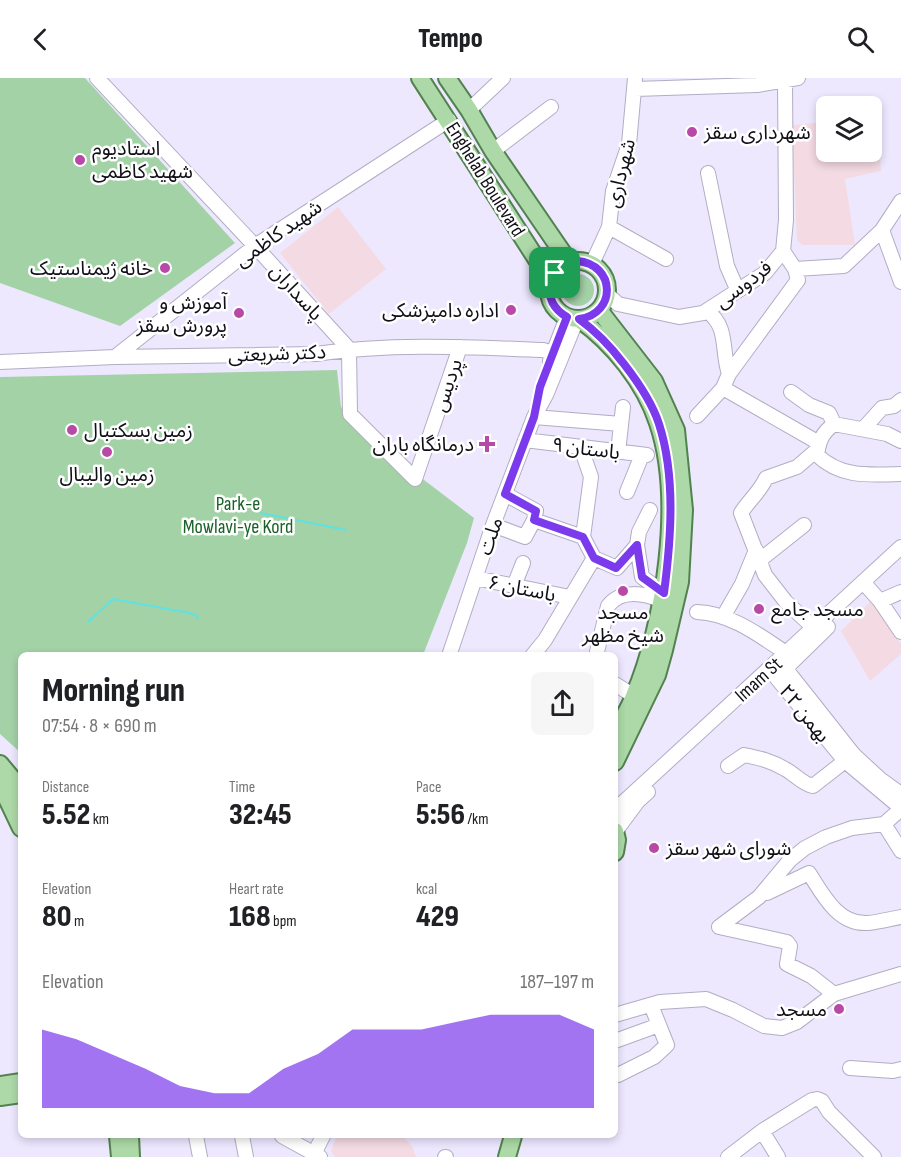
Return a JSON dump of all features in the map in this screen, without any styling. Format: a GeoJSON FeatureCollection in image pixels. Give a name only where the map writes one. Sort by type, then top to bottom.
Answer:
{"type":"FeatureCollection","features":[{"type":"Feature","properties":{"kind":"main road","name":"Enghelab Boulevard"},"geometry":{"type":"LineString","coordinates":[[420,78],[550,280]]}},
{"type":"Feature","properties":{"kind":"main road","name":"Enghelab Boulevard"},"geometry":{"type":"LineString","coordinates":[[447,78],[493,151],[569,262]]}},
{"type":"Feature","properties":{"kind":"main road"},"geometry":{"type":"LineString","coordinates":[[574,318],[590,317],[599,310],[607,294],[604,277],[592,264],[577,261],[569,262],[550,280],[551,302],[555,308],[602,337],[630,372],[649,402],[659,424],[666,459],[670,504],[663,597],[634,696],[620,710]]}},
{"type":"Feature","properties":{"kind":"main road"},"geometry":{"type":"LineString","coordinates":[[599,310],[654,381],[676,430],[684,510],[680,582],[664,650],[649,693],[618,756]]}},
{"type":"Feature","properties":{"kind":"main road"},"geometry":{"type":"LineString","coordinates":[[0,764],[18,788]]}},
{"type":"Feature","properties":{"kind":"main road"},"geometry":{"type":"LineString","coordinates":[[0,784],[18,822]]}},
{"type":"Feature","properties":{"kind":"main road"},"geometry":{"type":"LineString","coordinates":[[0,1085],[18,1082]]}},
{"type":"Feature","properties":{"kind":"main road"},"geometry":{"type":"LineString","coordinates":[[0,1097],[18,1094]]}},
{"type":"Feature","properties":{"kind":"main road"},"geometry":{"type":"LineString","coordinates":[[118,1138],[120,1157]]}},
{"type":"Feature","properties":{"kind":"main road"},"geometry":{"type":"LineString","coordinates":[[130,1138],[131,1157]]}},
{"type":"Feature","properties":{"kind":"main road"},"geometry":{"type":"LineString","coordinates":[[507,1157],[512,1138]]}},
{"type":"Feature","properties":{"kind":"street","name":"پاسداران"},"geometry":{"type":"LineString","coordinates":[[98,78],[349,349]]}},
{"type":"Feature","properties":{"kind":"street"},"geometry":{"type":"LineString","coordinates":[[469,110],[502,78]]}},
{"type":"Feature","properties":{"kind":"street"},"geometry":{"type":"LineString","coordinates":[[635,84],[757,85],[791,80]]}},
{"type":"Feature","properties":{"kind":"street","name":"فردوسی"},"geometry":{"type":"LineString","coordinates":[[607,294],[618,304],[679,317],[706,311],[765,273],[783,251],[791,80]]}},
{"type":"Feature","properties":{"kind":"street","name":"شهرداری"},"geometry":{"type":"LineString","coordinates":[[592,264],[609,227],[613,190],[629,144],[635,84]]}},
{"type":"Feature","properties":{"kind":"street"},"geometry":{"type":"LineString","coordinates":[[493,151],[551,107]]}},
{"type":"Feature","properties":{"kind":"street","name":"شهید کاظمی"},"geometry":{"type":"LineString","coordinates":[[115,357],[255,246],[449,120]]}},
{"type":"Feature","properties":{"kind":"street"},"geometry":{"type":"LineString","coordinates":[[708,173],[727,266],[737,290]]}},
{"type":"Feature","properties":{"kind":"street"},"geometry":{"type":"LineString","coordinates":[[795,269],[844,266],[882,230],[901,201]]}},
{"type":"Feature","properties":{"kind":"street"},"geometry":{"type":"LineString","coordinates":[[609,227],[666,259]]}},
{"type":"Feature","properties":{"kind":"street"},"geometry":{"type":"LineString","coordinates":[[882,230],[901,282]]}},
{"type":"Feature","properties":{"kind":"street"},"geometry":{"type":"LineString","coordinates":[[697,416],[723,388],[729,374],[798,280],[795,269],[783,251]]}},
{"type":"Feature","properties":{"kind":"street"},"geometry":{"type":"LineString","coordinates":[[706,311],[715,317],[721,327],[729,374]]}},
{"type":"Feature","properties":{"kind":"street","name":"ملت"},"geometry":{"type":"LineString","coordinates":[[534,417],[540,387],[553,353],[574,318]]}},
{"type":"Feature","properties":{"kind":"street","name":"ملت"},"geometry":{"type":"LineString","coordinates":[[450,652],[493,525],[534,417],[546,395],[574,318]]}},
{"type":"Feature","properties":{"kind":"street","name":"دکتر شریعتی"},"geometry":{"type":"LineString","coordinates":[[0,362],[115,357],[316,354],[349,349],[460,347],[543,350],[553,353]]}},
{"type":"Feature","properties":{"kind":"street","name":"پردیس"},"geometry":{"type":"LineString","coordinates":[[349,349],[350,414],[415,478],[460,347]]}},
{"type":"Feature","properties":{"kind":"street"},"geometry":{"type":"LineString","coordinates":[[723,388],[818,446]]}},
{"type":"Feature","properties":{"kind":"street"},"geometry":{"type":"LineString","coordinates":[[791,392],[809,405],[829,413],[834,424]]}},
{"type":"Feature","properties":{"kind":"street"},"geometry":{"type":"LineString","coordinates":[[864,428],[882,408],[894,406],[901,400]]}},
{"type":"Feature","properties":{"kind":"street"},"geometry":{"type":"LineString","coordinates":[[618,452],[623,407]]}},
{"type":"Feature","properties":{"kind":"street"},"geometry":{"type":"LineString","coordinates":[[534,417],[621,424]]}},
{"type":"Feature","properties":{"kind":"street"},"geometry":{"type":"LineString","coordinates":[[901,441],[887,434],[864,428],[834,424],[824,431],[817,455],[827,465],[841,472],[901,474]]}},
{"type":"Feature","properties":{"kind":"street","name":"باستان ۹"},"geometry":{"type":"LineString","coordinates":[[525,440],[644,455],[627,492]]}},
{"type":"Feature","properties":{"kind":"street"},"geometry":{"type":"LineString","coordinates":[[814,628],[786,602],[765,575],[741,513],[750,498],[761,490],[766,478],[797,467],[818,446]]}},
{"type":"Feature","properties":{"kind":"street"},"geometry":{"type":"LineString","coordinates":[[581,448],[591,477],[583,537],[594,558],[616,568],[637,545]]}},
{"type":"Feature","properties":{"kind":"street"},"geometry":{"type":"LineString","coordinates":[[493,525],[525,537],[534,520],[536,511],[505,494]]}},
{"type":"Feature","properties":{"kind":"street"},"geometry":{"type":"LineString","coordinates":[[650,510],[639,532],[637,545],[642,577],[663,597]]}},
{"type":"Feature","properties":{"kind":"street"},"geometry":{"type":"LineString","coordinates":[[534,520],[583,537]]}},
{"type":"Feature","properties":{"kind":"street"},"geometry":{"type":"LineString","coordinates":[[723,617],[758,555],[804,525]]}},
{"type":"Feature","properties":{"kind":"street","name":"Imam St"},"geometry":{"type":"LineString","coordinates":[[618,807],[778,670],[786,653],[866,585],[901,547]]}},
{"type":"Feature","properties":{"kind":"street"},"geometry":{"type":"LineString","coordinates":[[618,827],[638,801],[866,585],[901,557]]}},
{"type":"Feature","properties":{"kind":"street"},"geometry":{"type":"LineString","coordinates":[[535,652],[545,640],[594,558]]}},
{"type":"Feature","properties":{"kind":"street"},"geometry":{"type":"LineString","coordinates":[[514,586],[523,562]]}},
{"type":"Feature","properties":{"kind":"street","name":"باستان ۶"},"geometry":{"type":"LineString","coordinates":[[475,578],[570,597]]}},
{"type":"Feature","properties":{"kind":"street"},"geometry":{"type":"LineString","coordinates":[[866,585],[901,632]]}},
{"type":"Feature","properties":{"kind":"street"},"geometry":{"type":"LineString","coordinates":[[880,601],[901,592]]}},
{"type":"Feature","properties":{"kind":"street"},"geometry":{"type":"LineString","coordinates":[[597,652],[608,606],[612,600],[633,593],[663,597]]}},
{"type":"Feature","properties":{"kind":"street"},"geometry":{"type":"LineString","coordinates":[[697,612],[709,612],[743,625],[786,653]]}},
{"type":"Feature","properties":{"kind":"street","name":"۲۲ بهمن"},"geometry":{"type":"LineString","coordinates":[[778,670],[845,761],[901,809]]}},
{"type":"Feature","properties":{"kind":"street","name":"۲۲ بهمن"},"geometry":{"type":"LineString","coordinates":[[778,670],[854,755],[880,779],[901,794]]}},
{"type":"Feature","properties":{"kind":"street"},"geometry":{"type":"LineString","coordinates":[[618,686],[634,696]]}},
{"type":"Feature","properties":{"kind":"street"},"geometry":{"type":"LineString","coordinates":[[728,766],[744,755],[764,759],[786,769],[807,785],[813,786],[845,761]]}},
{"type":"Feature","properties":{"kind":"street"},"geometry":{"type":"LineString","coordinates":[[834,994],[811,976],[787,963],[790,946],[787,942],[719,927],[759,897],[790,860],[805,848],[826,837],[852,828],[884,824],[901,809]]}},
{"type":"Feature","properties":{"kind":"street"},"geometry":{"type":"LineString","coordinates":[[884,824],[901,851]]}},
{"type":"Feature","properties":{"kind":"street"},"geometry":{"type":"LineString","coordinates":[[767,893],[809,873],[828,903],[845,919],[866,923],[901,917]]}},
{"type":"Feature","properties":{"kind":"street"},"geometry":{"type":"LineString","coordinates":[[618,1014],[660,1002],[706,999],[764,1026],[782,1028],[797,1022],[834,994],[901,974]]}},
{"type":"Feature","properties":{"kind":"street"},"geometry":{"type":"LineString","coordinates":[[618,1075],[654,1057],[666,1047],[667,1042],[651,1005]]}},
{"type":"Feature","properties":{"kind":"street"},"geometry":{"type":"LineString","coordinates":[[618,1040],[659,1025]]}},
{"type":"Feature","properties":{"kind":"street"},"geometry":{"type":"LineString","coordinates":[[850,1068],[892,1071],[901,1069]]}},
{"type":"Feature","properties":{"kind":"street"},"geometry":{"type":"LineString","coordinates":[[728,1157],[762,1131],[817,1099],[822,1101],[829,1112],[874,1157]]}},
{"type":"Feature","properties":{"kind":"street"},"geometry":{"type":"LineString","coordinates":[[762,1131],[777,1157]]}},
{"type":"Feature","properties":{"kind":"street"},"geometry":{"type":"LineString","coordinates":[[196,1138],[200,1157]]}},
{"type":"Feature","properties":{"kind":"street"},"geometry":{"type":"LineString","coordinates":[[242,1138],[246,1157]]}},
{"type":"Feature","properties":{"kind":"street"},"geometry":{"type":"LineString","coordinates":[[286,1138],[317,1155],[322,1138]]}},
{"type":"Feature","properties":{"kind":"shaded area"},"geometry":{"type":"Polygon","coordinates":[[[816,123],[816,162],[880,162],[881,171],[845,179],[855,245],[803,245],[797,241],[792,125],[816,123]]]}},
{"type":"Feature","properties":{"kind":"shaded area"},"geometry":{"type":"Polygon","coordinates":[[[338,207],[386,269],[329,314],[280,253],[338,207]]]}},
{"type":"Feature","properties":{"kind":"shaded area"},"geometry":{"type":"Polygon","coordinates":[[[871,601],[901,644],[901,654],[870,681],[841,631],[871,601]]]}},
{"type":"Feature","properties":{"kind":"shaded area"},"geometry":{"type":"Polygon","coordinates":[[[336,1138],[404,1138],[412,1146],[416,1157],[335,1157],[331,1151],[336,1138]]]}},
{"type":"Feature","properties":{"kind":"green space","name":"استادیوم شهید کاظمی"},"geometry":{"type":"Polygon","coordinates":[[[0,78],[85,78],[235,243],[120,326],[0,283],[0,78]]]}},
{"type":"Feature","properties":{"kind":"green space"},"geometry":{"type":"Polygon","coordinates":[[[578,274],[589,279],[594,290],[589,301],[578,306],[567,301],[562,290],[567,279],[578,274]]]}},
{"type":"Feature","properties":{"kind":"green space","name":"Park-e Mowlavi-ye Kord"},"geometry":{"type":"Polygon","coordinates":[[[337,370],[341,407],[390,454],[474,518],[467,543],[424,652],[18,652],[18,750],[0,734],[0,377],[337,370]]]}},
{"type":"Feature","properties":{"kind":"waterway"},"geometry":{"type":"LineString","coordinates":[[261,513],[346,530]]}},
{"type":"Feature","properties":{"kind":"waterway"},"geometry":{"type":"LineString","coordinates":[[88,622],[113,599],[190,613],[198,619]]}},
{"type":"Feature","properties":{"kind":"place","name":"شهرداری سقز"},"geometry":{"type":"Point","coordinates":[692,132]}},
{"type":"Feature","properties":{"kind":"place","name":"استادیوم شهید کاظمی"},"geometry":{"type":"Point","coordinates":[80,160]}},
{"type":"Feature","properties":{"kind":"place","name":"خانه ژیمناستیک"},"geometry":{"type":"Point","coordinates":[165,268]}},
{"type":"Feature","properties":{"kind":"place","name":"اداره دامپزشکی"},"geometry":{"type":"Point","coordinates":[511,310]}},
{"type":"Feature","properties":{"kind":"place","name":"آموزش و پرورش سقز"},"geometry":{"type":"Point","coordinates":[239,313]}},
{"type":"Feature","properties":{"kind":"place","name":"زمین بسکتبال"},"geometry":{"type":"Point","coordinates":[72,430]}},
{"type":"Feature","properties":{"kind":"place","name":"درمانگاه باران"},"geometry":{"type":"Point","coordinates":[487,444]}},
{"type":"Feature","properties":{"kind":"place","name":"زمین والیبال"},"geometry":{"type":"Point","coordinates":[107,452]}},
{"type":"Feature","properties":{"kind":"place","name":"مسجد شیخ مظهر"},"geometry":{"type":"Point","coordinates":[623,591]}},
{"type":"Feature","properties":{"kind":"place","name":"مسجد جامع"},"geometry":{"type":"Point","coordinates":[759,609]}},
{"type":"Feature","properties":{"kind":"place","name":"شورای شهر سقز"},"geometry":{"type":"Point","coordinates":[654,848]}},
{"type":"Feature","properties":{"kind":"place","name":"مسجد"},"geometry":{"type":"Point","coordinates":[839,1009]}},
{"type":"Feature","properties":{"kind":"route"},"geometry":{"type":"LineString","coordinates":[[585,261],[592,264],[604,277],[607,294],[604,303],[590,317],[579,319],[614,350],[649,402],[659,424],[668,472],[670,504],[664,593],[642,577],[637,545],[616,568],[594,558],[583,537],[534,520],[536,511],[505,494],[534,417],[540,387],[567,317],[555,308],[549,295],[550,280],[555,273],[569,262],[585,261]]}}]}
